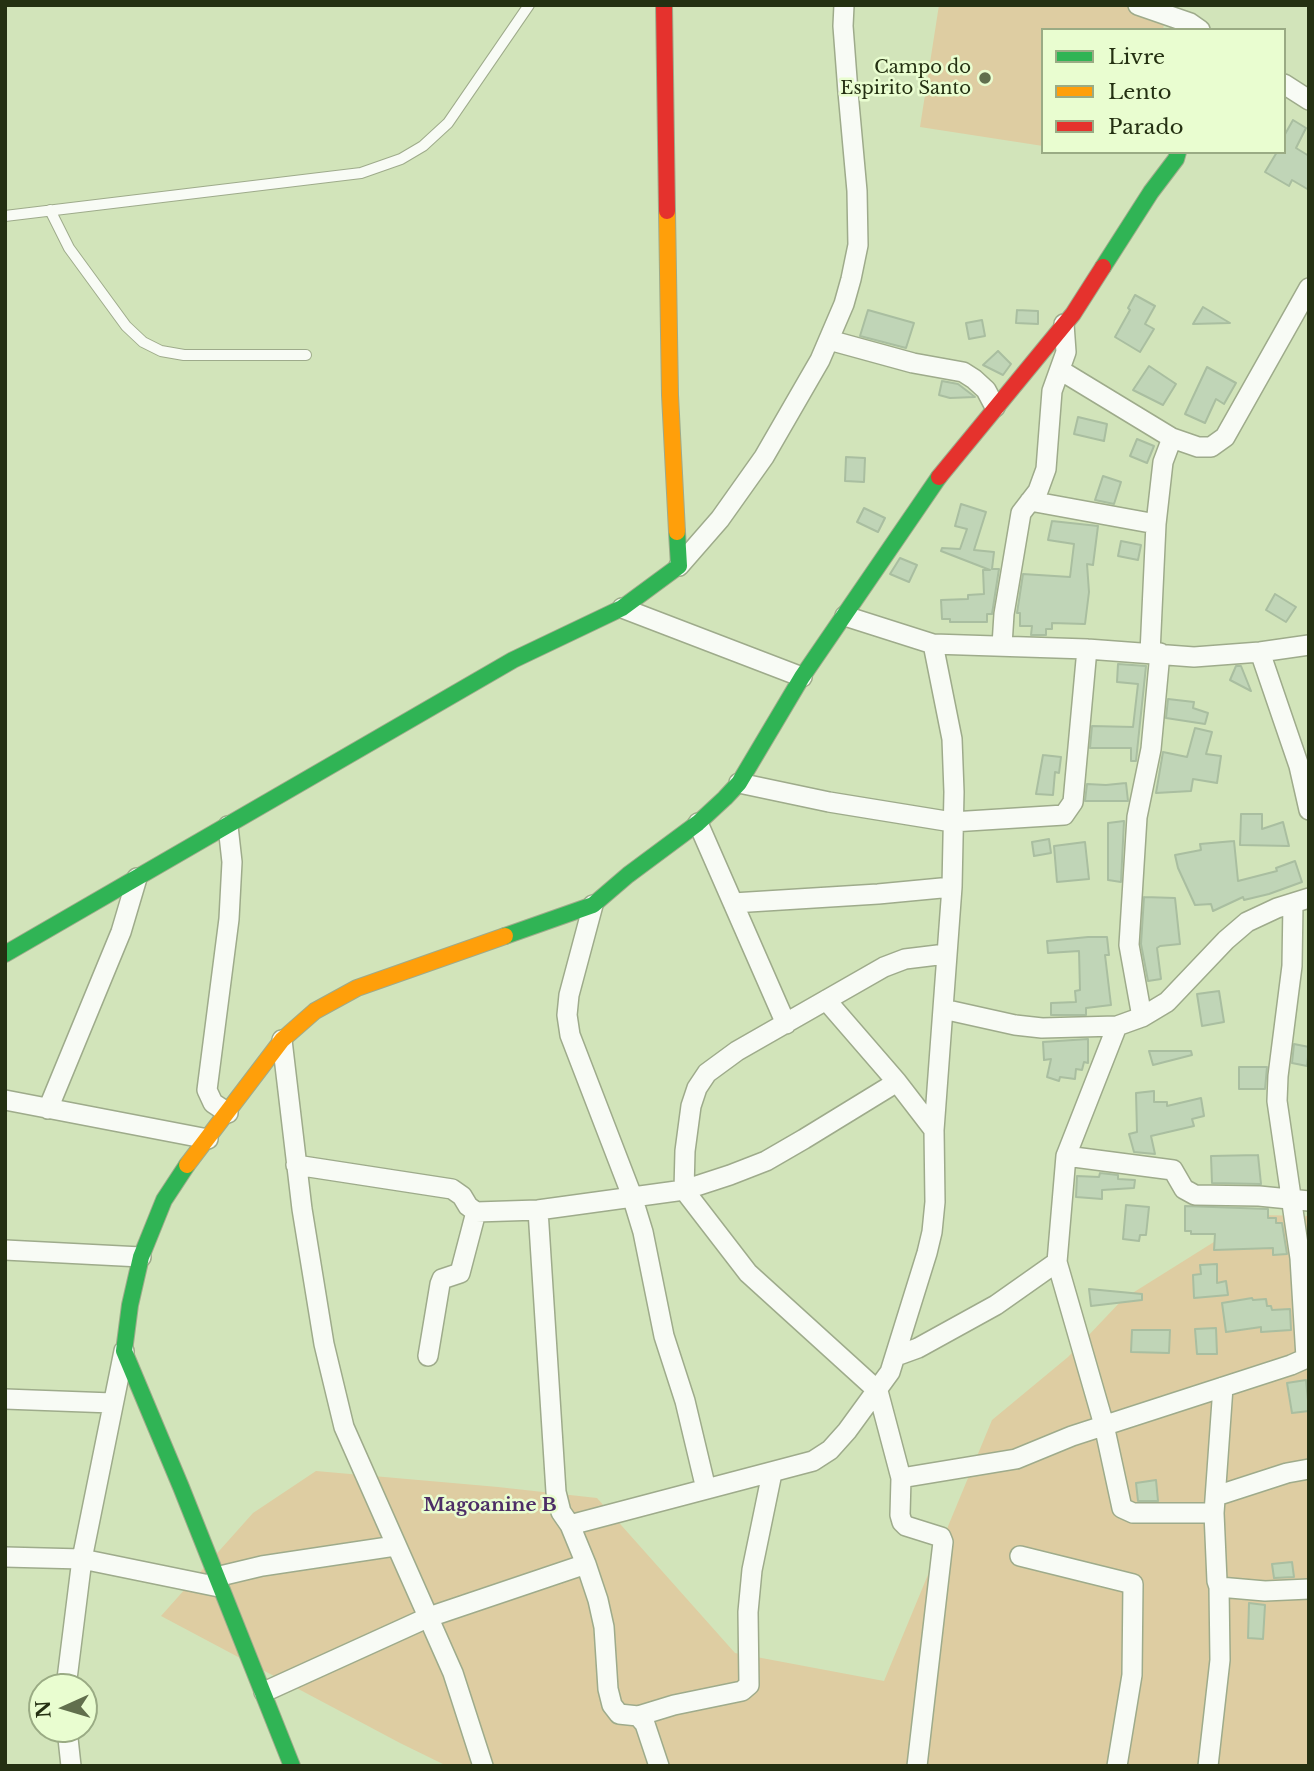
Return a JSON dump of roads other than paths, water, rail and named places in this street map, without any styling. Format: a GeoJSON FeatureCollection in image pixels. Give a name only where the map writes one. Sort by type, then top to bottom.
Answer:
{"type":"FeatureCollection","features":[{"type":"Feature","properties":{"kind":"street"},"geometry":{"type":"LineString","coordinates":[[664,5],[670,395],[679,566]]}},
{"type":"Feature","properties":{"kind":"street"},"geometry":{"type":"LineString","coordinates":[[5,954],[513,660],[622,608],[679,566],[720,519],[764,457],[820,360],[844,304],[858,245],[858,191],[844,39],[845,5]]}},
{"type":"Feature","properties":{"kind":"street"},"geometry":{"type":"LineString","coordinates":[[1138,5],[1193,22]]}},
{"type":"Feature","properties":{"kind":"street"},"geometry":{"type":"LineString","coordinates":[[1286,85],[1309,100]]}},
{"type":"Feature","properties":{"kind":"street"},"geometry":{"type":"LineString","coordinates":[[68,1673],[82,1559],[141,1257],[164,1200],[208,1139],[282,1040],[315,1011],[357,988],[593,905],[628,875],[698,824],[739,783],[803,677],[929,489],[1064,324],[1177,154]]}},
{"type":"Feature","properties":{"kind":"street"},"geometry":{"type":"LineString","coordinates":[[1060,370],[1172,438],[1198,447],[1212,447],[1225,437],[1309,288]]}},
{"type":"Feature","properties":{"kind":"street"},"geometry":{"type":"LineString","coordinates":[[1002,645],[1021,513],[1038,491],[1045,469],[1052,391],[1066,352],[1064,324]]}},
{"type":"Feature","properties":{"kind":"street"},"geometry":{"type":"LineString","coordinates":[[829,340],[913,363],[963,372],[986,390],[995,407]]}},
{"type":"Feature","properties":{"kind":"street"},"geometry":{"type":"LineString","coordinates":[[1142,1017],[1129,945],[1138,817],[1151,749],[1156,524],[1163,462],[1172,438]]}},
{"type":"Feature","properties":{"kind":"street"},"geometry":{"type":"LineString","coordinates":[[1030,502],[1156,524]]}},
{"type":"Feature","properties":{"kind":"street"},"geometry":{"type":"LineString","coordinates":[[622,608],[803,677]]}},
{"type":"Feature","properties":{"kind":"street"},"geometry":{"type":"LineString","coordinates":[[845,616],[933,644],[1087,649],[1195,657],[1260,652],[1306,641]]}},
{"type":"Feature","properties":{"kind":"street"},"geometry":{"type":"LineString","coordinates":[[570,1525],[813,1461],[830,1450],[890,1372],[932,1232],[935,1202],[934,1130],[952,887],[954,792],[952,739],[933,644]]}},
{"type":"Feature","properties":{"kind":"street"},"geometry":{"type":"LineString","coordinates":[[739,783],[829,802],[952,822],[1064,815],[1073,802],[1087,649]]}},
{"type":"Feature","properties":{"kind":"street"},"geometry":{"type":"LineString","coordinates":[[1260,652],[1299,766],[1309,810]]}},
{"type":"Feature","properties":{"kind":"street"},"geometry":{"type":"LineString","coordinates":[[698,824],[786,1024]]}},
{"type":"Feature","properties":{"kind":"street"},"geometry":{"type":"LineString","coordinates":[[228,825],[232,850],[229,919],[208,1090],[213,1103],[228,1112]]}},
{"type":"Feature","properties":{"kind":"street"},"geometry":{"type":"LineString","coordinates":[[48,1109],[121,932],[138,878]]}},
{"type":"Feature","properties":{"kind":"street"},"geometry":{"type":"LineString","coordinates":[[733,903],[952,887]]}},
{"type":"Feature","properties":{"kind":"street"},"geometry":{"type":"LineString","coordinates":[[901,1478],[1016,1459],[1104,1425],[1307,1357],[1300,1258],[1300,1201],[1278,1101],[1278,1076],[1301,900],[1247,922],[1226,940],[1167,1002],[1142,1017],[1117,1026],[1042,1028],[1014,1025],[943,1009]]}},
{"type":"Feature","properties":{"kind":"street"},"geometry":{"type":"LineString","coordinates":[[593,905],[569,995],[567,1014],[570,1035],[643,1231],[664,1336],[685,1401],[706,1489]]}},
{"type":"Feature","properties":{"kind":"street"},"geometry":{"type":"LineString","coordinates":[[917,1766],[943,1542],[940,1537],[913,1529],[902,1522],[901,1478],[878,1391],[748,1273],[684,1189],[685,1151],[691,1106],[707,1073],[737,1051],[884,967],[905,959],[946,954]]}},
{"type":"Feature","properties":{"kind":"street"},"geometry":{"type":"LineString","coordinates":[[826,1000],[897,1082],[934,1130]]}},
{"type":"Feature","properties":{"kind":"street"},"geometry":{"type":"LineString","coordinates":[[1117,1026],[1066,1156],[1057,1262],[1104,1425],[1122,1508],[1133,1513],[1215,1504],[1287,1473],[1309,1469]]}},
{"type":"Feature","properties":{"kind":"street"},"geometry":{"type":"LineString","coordinates":[[282,1040],[296,1165],[324,1344],[344,1427],[453,1673],[483,1766]]}},
{"type":"Feature","properties":{"kind":"street"},"geometry":{"type":"LineString","coordinates":[[296,1165],[452,1189],[476,1212],[538,1210],[684,1189],[766,1161],[897,1082]]}},
{"type":"Feature","properties":{"kind":"street"},"geometry":{"type":"LineString","coordinates":[[5,1100],[208,1139]]}},
{"type":"Feature","properties":{"kind":"street"},"geometry":{"type":"LineString","coordinates":[[1066,1156],[1173,1170],[1184,1189],[1195,1195],[1259,1196],[1300,1201]]}},
{"type":"Feature","properties":{"kind":"street"},"geometry":{"type":"LineString","coordinates":[[538,1210],[556,1492],[561,1512],[570,1525],[586,1564],[604,1627],[608,1689],[612,1705],[619,1714],[638,1716],[674,1705],[742,1691],[749,1685],[748,1612],[752,1570],[772,1473]]}},
{"type":"Feature","properties":{"kind":"street"},"geometry":{"type":"LineString","coordinates":[[428,1356],[440,1284],[442,1279],[460,1273],[476,1212]]}},
{"type":"Feature","properties":{"kind":"street"},"geometry":{"type":"LineString","coordinates":[[5,1250],[141,1257]]}},
{"type":"Feature","properties":{"kind":"street"},"geometry":{"type":"LineString","coordinates":[[896,1356],[918,1348],[996,1305],[1057,1262]]}},
{"type":"Feature","properties":{"kind":"street"},"geometry":{"type":"LineString","coordinates":[[124,1351],[292,1766]]}},
{"type":"Feature","properties":{"kind":"street"},"geometry":{"type":"LineString","coordinates":[[1208,1766],[1220,1660],[1215,1504],[1223,1387]]}},
{"type":"Feature","properties":{"kind":"street"},"geometry":{"type":"LineString","coordinates":[[5,1399],[112,1403]]}},
{"type":"Feature","properties":{"kind":"street"},"geometry":{"type":"LineString","coordinates":[[5,1557],[82,1559],[218,1582],[262,1566],[395,1546]]}},
{"type":"Feature","properties":{"kind":"street"},"geometry":{"type":"LineString","coordinates":[[1020,1556],[1133,1584],[1132,1675],[1117,1766]]}},
{"type":"Feature","properties":{"kind":"street"},"geometry":{"type":"LineString","coordinates":[[264,1692],[429,1617],[586,1564]]}},
{"type":"Feature","properties":{"kind":"street"},"geometry":{"type":"LineString","coordinates":[[1219,1587],[1265,1591],[1309,1589]]}},
{"type":"Feature","properties":{"kind":"street"},"geometry":{"type":"LineString","coordinates":[[638,1716],[645,1724],[659,1766]]}},
{"type":"Feature","properties":{"kind":"street"},"geometry":{"type":"LineString","coordinates":[[69,1743],[71,1766]]}},
{"type":"Feature","properties":{"kind":"lane"},"geometry":{"type":"LineString","coordinates":[[5,216],[361,173],[401,159],[424,146],[448,123],[529,5]]}},
{"type":"Feature","properties":{"kind":"lane"},"geometry":{"type":"LineString","coordinates":[[50,211],[69,248],[126,326],[143,342],[161,352],[184,355],[306,355]]}},
{"type":"Feature","properties":{"kind":"place","name":"Campo do Espirito Santo"},"geometry":{"type":"Point","coordinates":[985,78]}},
{"type":"Feature","properties":{"kind":"district","name":"Magoanine B"},"geometry":{"type":"Point","coordinates":[490,1506]}}]}
